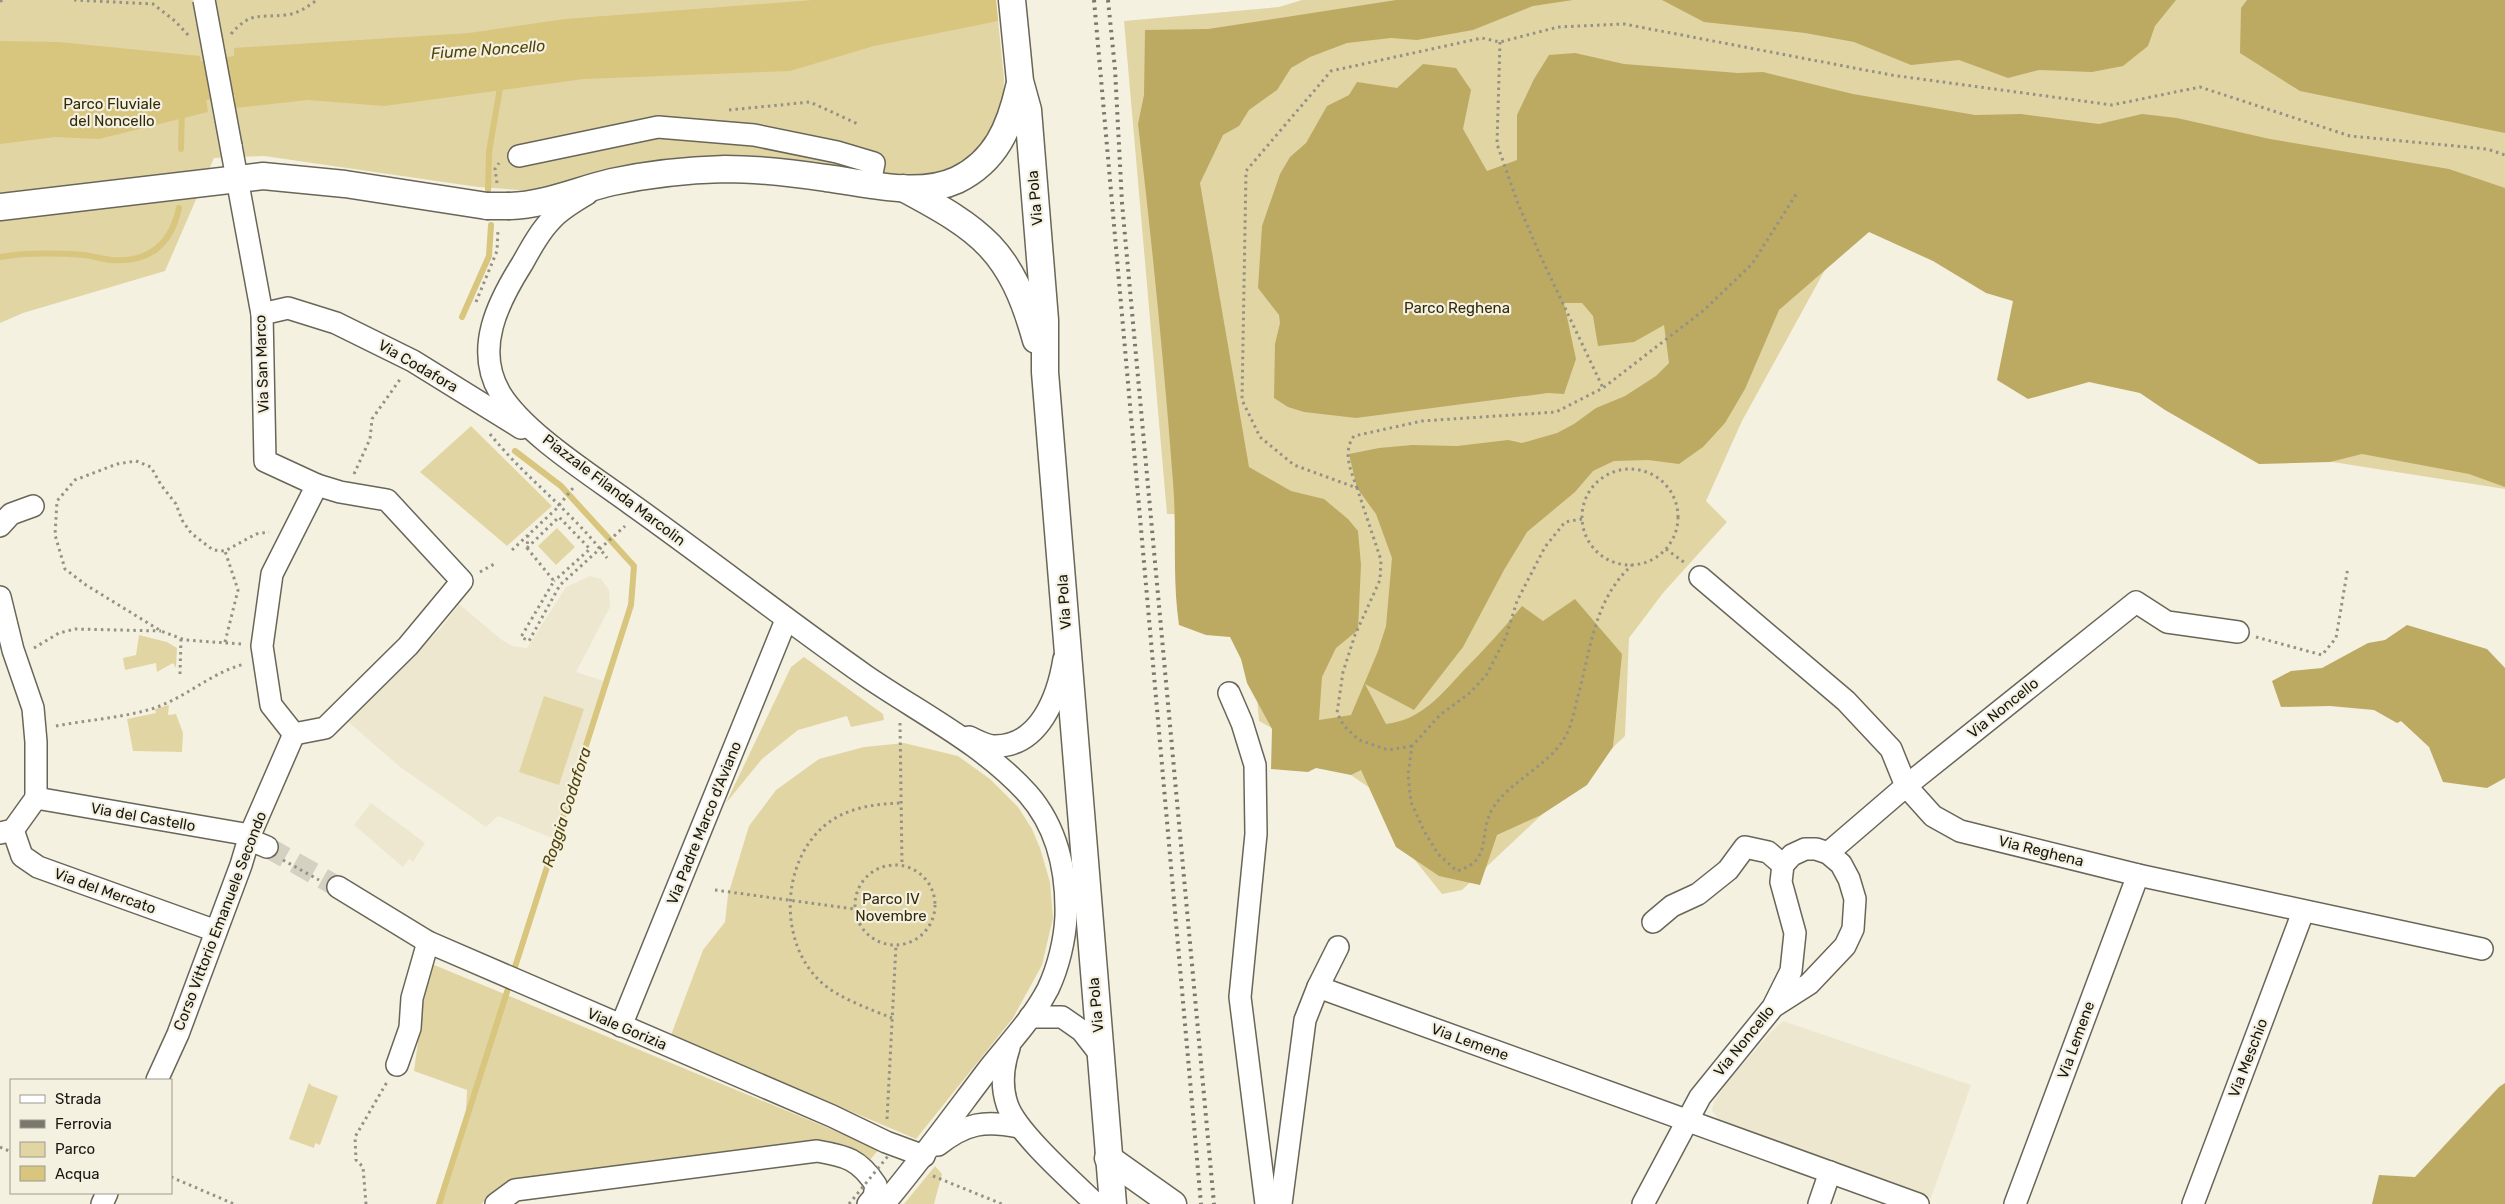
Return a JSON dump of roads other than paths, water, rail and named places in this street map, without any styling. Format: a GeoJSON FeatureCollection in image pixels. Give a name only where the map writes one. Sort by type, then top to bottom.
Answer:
{"type":"FeatureCollection","features":[{"type":"Feature","properties":{"kind":"main road","name":"Via Pola"},"geometry":{"type":"LineString","coordinates":[[1012,0],[1020,81],[1029,120],[1045,320],[1045,372],[1066,646],[1113,1204]]}},
{"type":"Feature","properties":{"kind":"main road"},"geometry":{"type":"LineString","coordinates":[[0,207],[263,176],[345,184],[498,206],[552,200],[611,182],[668,173],[726,169],[785,173],[902,188],[926,188],[955,180],[979,166],[1003,138],[1012,116],[1020,81]]}},
{"type":"Feature","properties":{"kind":"main road"},"geometry":{"type":"LineString","coordinates":[[902,188],[948,212],[969,226],[988,243],[1002,260],[1014,279],[1027,309],[1045,372]]}},
{"type":"Feature","properties":{"kind":"main road"},"geometry":{"type":"LineString","coordinates":[[1108,1158],[1173,1204]]}},
{"type":"Feature","properties":{"kind":"street","name":"Via San Marco"},"geometry":{"type":"LineString","coordinates":[[204,0],[262,314],[265,461],[317,484]]}},
{"type":"Feature","properties":{"kind":"street"},"geometry":{"type":"LineString","coordinates":[[519,156],[658,127],[754,135],[838,152],[874,163],[870,184]]}},
{"type":"Feature","properties":{"kind":"street","name":"Piazzale Filanda Marcolin"},"geometry":{"type":"LineString","coordinates":[[611,182],[564,210],[544,229],[502,295],[489,339],[489,366],[499,392],[524,421],[562,454],[786,620],[900,699],[950,730],[1012,778],[1031,797],[1055,838],[1064,872],[1066,919],[1056,970],[1046,992],[1030,1017],[924,1156]]}},
{"type":"Feature","properties":{"kind":"street","name":"Via Codafora"},"geometry":{"type":"LineString","coordinates":[[262,314],[288,308],[336,322],[413,361],[562,454]]}},
{"type":"Feature","properties":{"kind":"street"},"geometry":{"type":"LineString","coordinates":[[317,484],[340,492],[387,500],[462,582],[408,646],[325,728],[294,734],[271,705],[262,653],[272,574],[292,530],[317,484]]}},
{"type":"Feature","properties":{"kind":"street"},"geometry":{"type":"LineString","coordinates":[[0,526],[11,514],[33,506]]}},
{"type":"Feature","properties":{"kind":"street","name":"Via Reghena"},"geometry":{"type":"LineString","coordinates":[[1694,571],[1846,701],[1892,749],[1906,786],[1933,816],[1960,831],[2138,875],[2482,949]]}},
{"type":"Feature","properties":{"kind":"street"},"geometry":{"type":"LineString","coordinates":[[0,597],[13,650],[33,708],[35,730],[36,798],[6,831]]}},
{"type":"Feature","properties":{"kind":"street","name":"Via Noncello"},"geometry":{"type":"LineString","coordinates":[[1828,853],[1906,786],[2136,602],[2167,622],[2238,632]]}},
{"type":"Feature","properties":{"kind":"street","name":"Via Padre Marco d'Aviano"},"geometry":{"type":"LineString","coordinates":[[621,1026],[786,620]]}},
{"type":"Feature","properties":{"kind":"street","name":"Piazzale Filanda Marcolin"},"geometry":{"type":"LineString","coordinates":[[950,730],[993,746],[1014,743],[1031,734],[1054,698],[1060,680],[1066,646]]}},
{"type":"Feature","properties":{"kind":"street"},"geometry":{"type":"LineString","coordinates":[[1229,693],[1242,723],[1255,765],[1256,834],[1240,997],[1266,1204]]}},
{"type":"Feature","properties":{"kind":"street","name":"Corso Vittorio Emanuele Secondo"},"geometry":{"type":"LineString","coordinates":[[157,1079],[178,1034],[241,865],[255,840],[294,734]]}},
{"type":"Feature","properties":{"kind":"street","name":"Via del Castello"},"geometry":{"type":"LineString","coordinates":[[36,798],[255,840]]}},
{"type":"Feature","properties":{"kind":"street","name":"Via del Mercato"},"geometry":{"type":"LineString","coordinates":[[6,831],[22,856],[38,867],[216,931]]}},
{"type":"Feature","properties":{"kind":"street"},"geometry":{"type":"LineString","coordinates":[[1653,922],[1672,906],[1698,894],[1728,870],[1745,847],[1768,852],[1783,865],[1792,855],[1805,849],[1816,848],[1828,853],[1841,864],[1850,879],[1855,899],[1853,929],[1845,946],[1814,979],[1773,1007]]}},
{"type":"Feature","properties":{"kind":"street","name":"Via Noncello"},"geometry":{"type":"LineString","coordinates":[[1643,1204],[1687,1121],[1716,1076],[1773,1007],[1791,971],[1795,933],[1780,882],[1783,865]]}},
{"type":"Feature","properties":{"kind":"street","name":"Via Lemene"},"geometry":{"type":"LineString","coordinates":[[2015,1204],[2138,875]]}},
{"type":"Feature","properties":{"kind":"street","name":"Viale Gorizia"},"geometry":{"type":"LineString","coordinates":[[338,887],[428,942],[832,1116],[887,1149],[924,1156]]}},
{"type":"Feature","properties":{"kind":"street","name":"Via Meschio"},"geometry":{"type":"LineString","coordinates":[[2193,1204],[2303,912]]}},
{"type":"Feature","properties":{"kind":"street"},"geometry":{"type":"LineString","coordinates":[[397,1065],[410,1028],[412,998],[428,942]]}},
{"type":"Feature","properties":{"kind":"street"},"geometry":{"type":"LineString","coordinates":[[1281,1204],[1305,1020],[1318,987],[1338,947]]}},
{"type":"Feature","properties":{"kind":"street","name":"Via Lemene"},"geometry":{"type":"LineString","coordinates":[[1318,987],[1918,1204]]}},
{"type":"Feature","properties":{"kind":"street"},"geometry":{"type":"LineString","coordinates":[[1030,1017],[1062,1017],[1082,1031],[1100,1054]]}},
{"type":"Feature","properties":{"kind":"street"},"geometry":{"type":"LineString","coordinates":[[1011,1040],[1004,1063],[1003,1090],[1007,1106],[1019,1126],[1096,1204]]}},
{"type":"Feature","properties":{"kind":"street"},"geometry":{"type":"LineString","coordinates":[[884,1204],[924,1156],[947,1138],[977,1124],[994,1122],[1019,1126]]}},
{"type":"Feature","properties":{"kind":"street"},"geometry":{"type":"LineString","coordinates":[[496,1204],[515,1190],[817,1151],[842,1155],[865,1168],[876,1185],[874,1197],[868,1204]]}},
{"type":"Feature","properties":{"kind":"street"},"geometry":{"type":"LineString","coordinates":[[1818,1204],[1830,1172]]}},
{"type":"Feature","properties":{"kind":"water"},"geometry":{"type":"Polygon","coordinates":[[[813,0],[996,0],[998,21],[874,46],[790,71],[584,79],[384,106],[308,100],[235,108],[234,48],[469,33],[565,19],[813,0]]]}},
{"type":"Feature","properties":{"kind":"water"},"geometry":{"type":"Polygon","coordinates":[[[0,41],[59,42],[200,56],[208,112],[99,139],[55,137],[0,144],[0,41]]]}},
{"type":"Feature","properties":{"kind":"waterway","name":"Fiume Noncello"},"geometry":{"type":"LineString","coordinates":[[151,80],[183,84],[288,67]]}},
{"type":"Feature","properties":{"kind":"waterway","name":"Roggia Codafora"},"geometry":{"type":"LineString","coordinates":[[488,192],[489,152],[501,82]]}},
{"type":"Feature","properties":{"kind":"waterway"},"geometry":{"type":"LineString","coordinates":[[181,149],[182,110]]}},
{"type":"Feature","properties":{"kind":"waterway"},"geometry":{"type":"LineString","coordinates":[[0,257],[52,253],[84,255],[111,260],[137,258],[147,255],[164,242],[175,221],[179,208]]}},
{"type":"Feature","properties":{"kind":"waterway","name":"Roggia Codafora"},"geometry":{"type":"LineString","coordinates":[[462,317],[489,256],[491,225]]}},
{"type":"Feature","properties":{"kind":"waterway","name":"Roggia Codafora"},"geometry":{"type":"LineString","coordinates":[[439,1204],[631,605],[634,566],[561,486],[515,451]]}},
{"type":"Feature","properties":{"kind":"tunnel"},"geometry":{"type":"LineString","coordinates":[[267,847],[338,887]]}},
{"type":"Feature","properties":{"kind":"railway"},"geometry":{"type":"LineString","coordinates":[[1094,0],[1201,1204]]}},
{"type":"Feature","properties":{"kind":"railway"},"geometry":{"type":"LineString","coordinates":[[1108,0],[1115,69],[1122,203],[1214,1204]]}},
{"type":"Feature","properties":{"kind":"park label","name":"Parco Fluviale del Noncello"},"geometry":{"type":"Point","coordinates":[112,112]}},
{"type":"Feature","properties":{"kind":"park label","name":"Parco Reghena"},"geometry":{"type":"Point","coordinates":[1457,308]}},
{"type":"Feature","properties":{"kind":"park label","name":"Parco IV Novembre"},"geometry":{"type":"Point","coordinates":[891,908]}}]}
